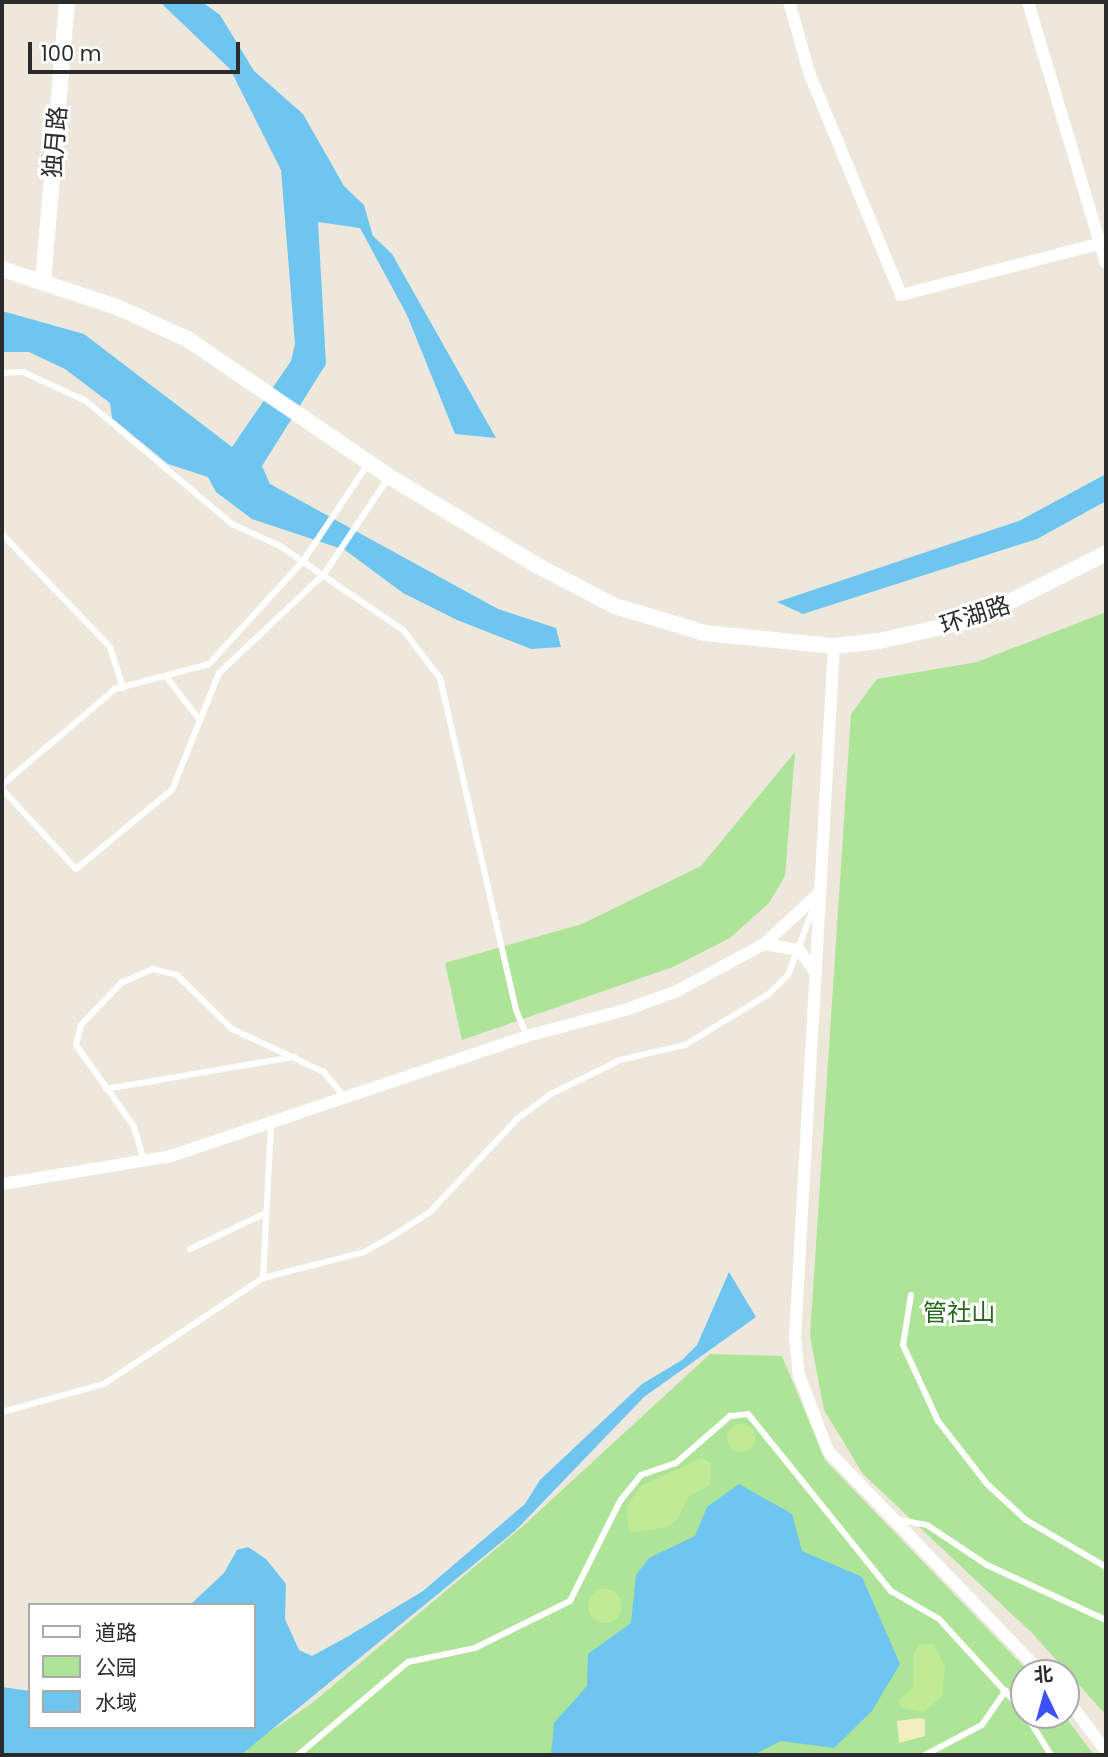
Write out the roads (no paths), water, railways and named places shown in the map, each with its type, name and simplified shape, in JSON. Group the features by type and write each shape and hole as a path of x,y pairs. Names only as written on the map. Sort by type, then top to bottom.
{"street":[{"name":"独月路","path":"43,282 67,2"},
{"path":"789,2 810,75 901,295 1104,243"},
{"path":"1028,2 1104,243 1106,263"},
{"name":"环湖路","path":"2,269 43,282 189,340 256,383 309,423 390,477 615,606 705,633 834,646 973,620 1106,553"},
{"path":"834,646 819,892 818,979 795,1338 799,1375 828,1451 890,1519 1028,1659"},
{"path":"2,1184 144,1162 271,1125 527,1036 677,991 764,944 819,892"},
{"path":"764,944 799,950 818,979"},
{"path":"1080,1717 1106,1751"}],"lane":[{"path":"2,373 23,372 86,401 232,524 324,574 403,630 440,678 516,1010 527,1036"},
{"path":"369,463 303,561 209,664 167,678 123,688 2,787 76,869 172,790 219,673 324,574 390,477"},
{"path":"2,534 110,647 123,688"},
{"path":"209,664 219,673"},
{"path":"167,678 199,719"},
{"path":"2,1412 104,1384 263,1278 364,1252 429,1212 517,1119 551,1094 620,1060 718,1030 769,994 799,950 819,892"},
{"path":"144,1162 133,1125 76,1045 81,1025 121,983 153,969 177,975 232,1029 296,1056 324,1072 346,1100"},
{"path":"106,1089 296,1056"},
{"path":"263,1278 271,1125"},
{"path":"190,1249 266,1213"},
{"path":"911,1294 904,1345 938,1421 986,1484 1026,1520 1106,1567"},
{"path":"299,1755 408,1662 475,1648 561,1608 641,1475 676,1462 730,1416 748,1414 891,1591 939,1619 1010,1695"},
{"path":"890,1519 927,1525 987,1565 1106,1620"},
{"path":"925,1755 982,1726 1006,1690"},
{"path":"1035,1729 1052,1755"}],"water":[{"path":"160,2 202,2 220,15 254,71 303,114 344,186 364,205 373,236 392,254 496,438 455,434 407,315 360,228 318,222 326,364 262,466 270,484 498,609 556,628 561,647 531,649 457,620 403,593 345,550 252,519 216,492 208,477 168,464 112,418 110,403 65,369 29,352 2,352 2,311 84,334 232,447 291,361 295,344 281,170 230,69"},
{"path":"1106,474 1106,501 1037,539 803,614 777,602 1019,521"},
{"path":"729,1272 756,1317 644,1397 516,1530 241,1755 2,1755 2,1687 28,1691 28,1729 256,1729 256,1603 192,1603 224,1573 237,1550 248,1547 266,1559 286,1584 285,1619 299,1650 312,1656 423,1591 525,1504 540,1480 642,1384 682,1360 697,1345"},
{"path":"739,1484 792,1514 802,1551 862,1577 900,1664 872,1711 834,1748 781,1741 753,1755 551,1755 554,1723 587,1686 588,1654 631,1623 636,1575 649,1558 695,1536 707,1507"}],"park label":[{"name":"管社山","path":"959,1313"}]}
